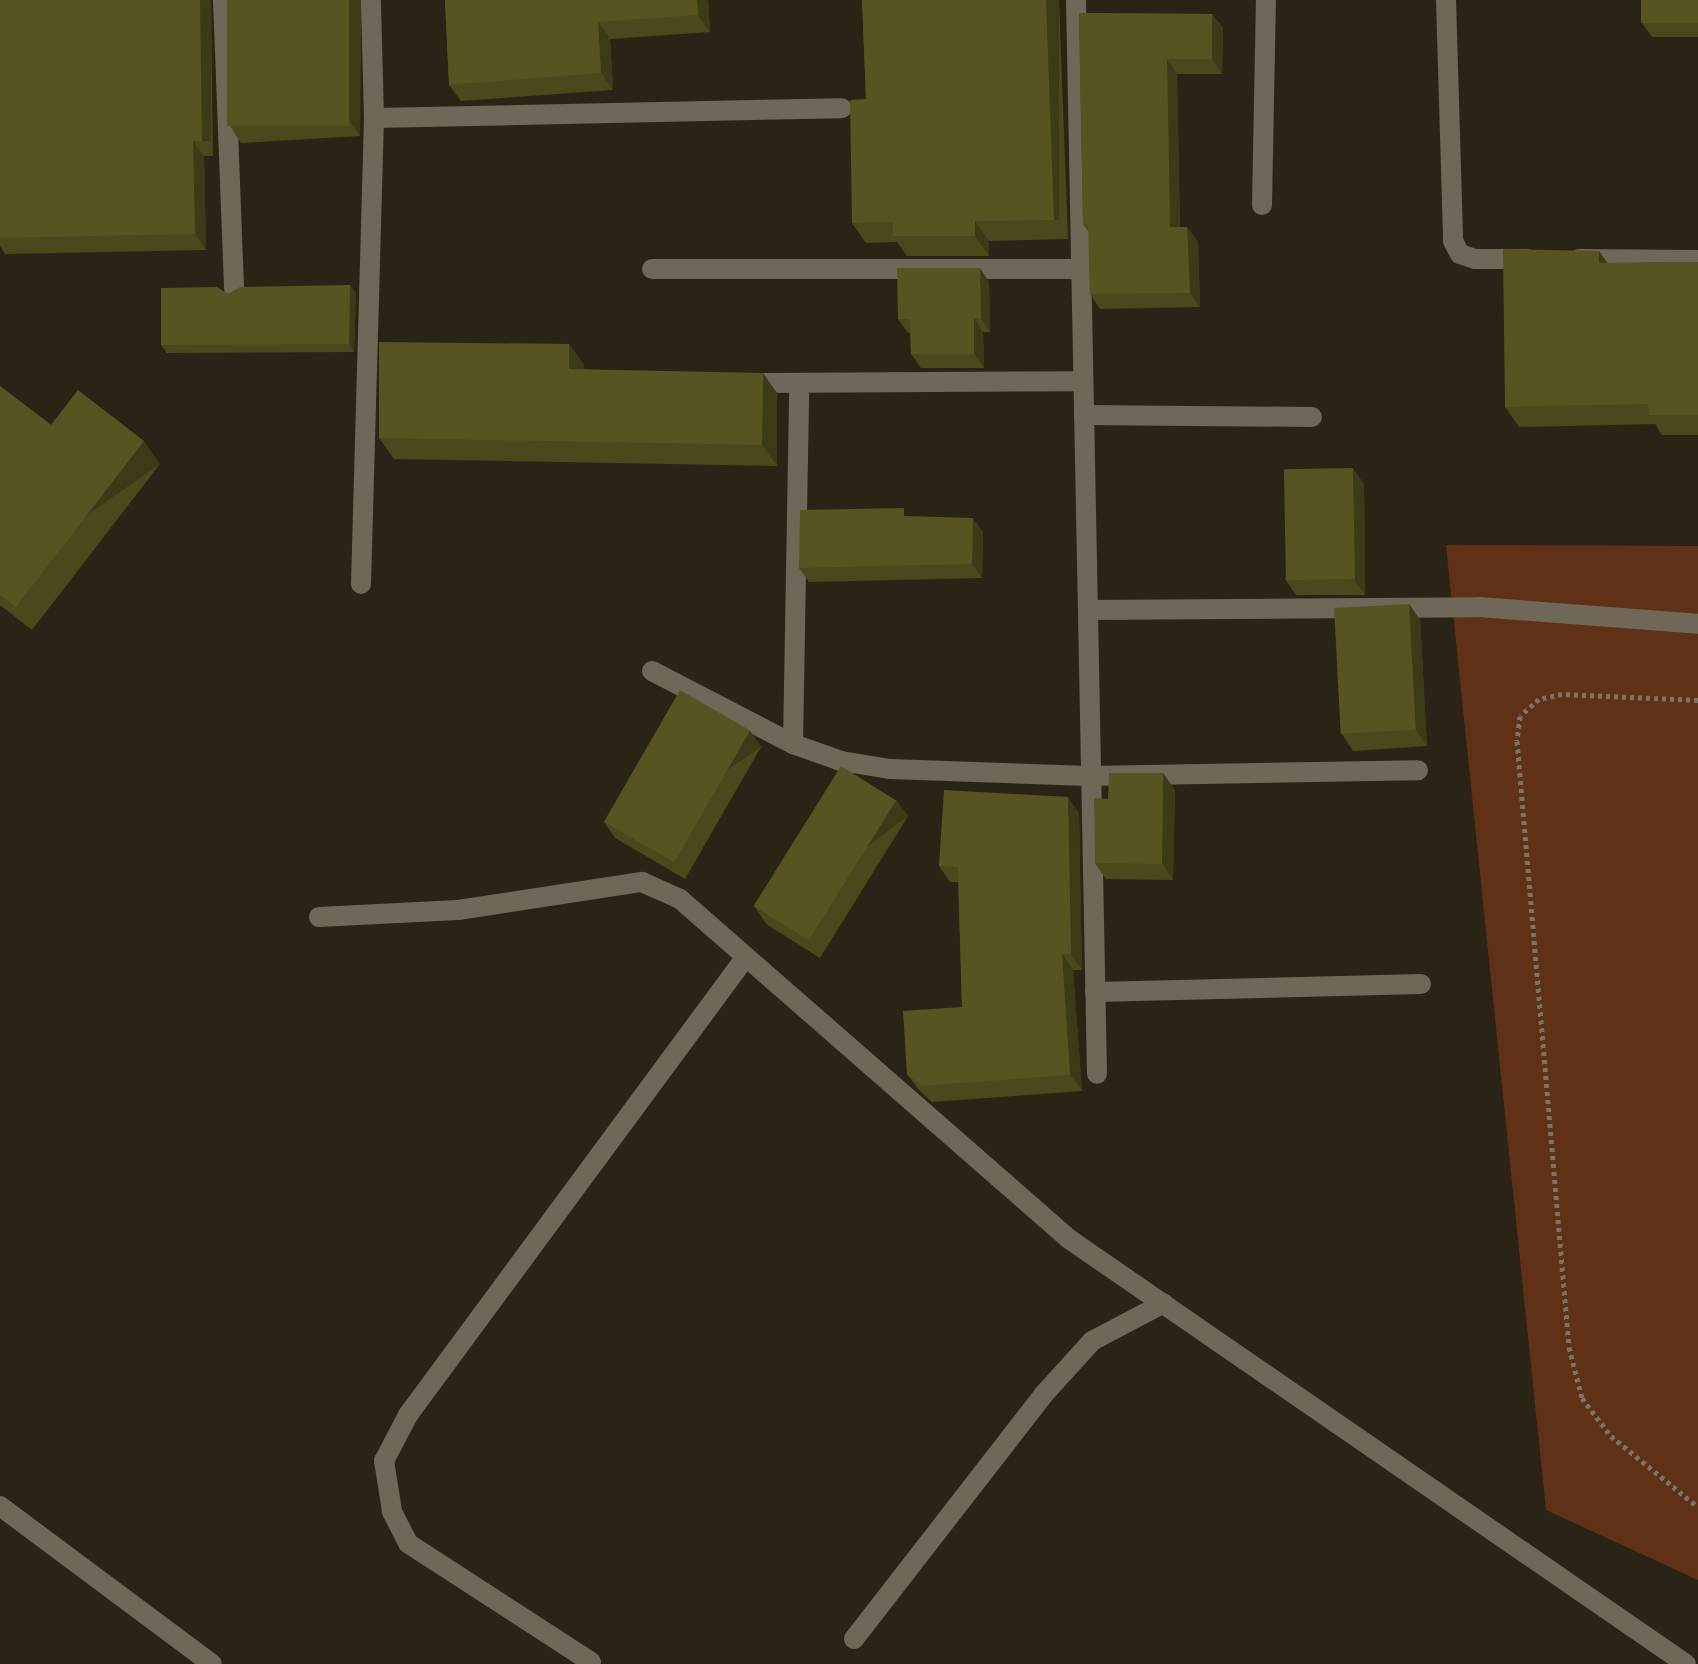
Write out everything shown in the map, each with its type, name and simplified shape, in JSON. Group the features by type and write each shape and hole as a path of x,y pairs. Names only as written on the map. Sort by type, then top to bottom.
{"street":[{"path":"223,0 234,289"},
{"path":"361,584 374,118 371,0"},
{"path":"1076,0 1097,1074"},
{"path":"1262,205 1266,0"},
{"path":"1446,0 1453,241 1460,254 1698,260"},
{"path":"374,118 842,108"},
{"path":"652,269 1081,269"},
{"path":"722,382 1083,381"},
{"path":"793,744 799,384"},
{"path":"1084,415 1312,417"},
{"path":"1088,610 1479,607 1698,624"},
{"path":"652,671 793,744 841,761 890,769 1089,776 1418,770"},
{"path":"319,917 458,910 642,882 680,899 1069,1239 1686,1664"},
{"path":"591,1662 408,1543 392,1511 384,1461 408,1415 745,958"},
{"path":"1095,992 1421,984"},
{"path":"854,1639 1044,1394 1092,1341 1164,1303"},
{"path":"0,1506 212,1664"}],"path":[{"path":"1698,700 1562,694 1539,699 1520,716 1517,741 1569,1347 1582,1398 1611,1436 1698,1507"}],"shaded area":[{"path":"1446,545 1698,546 1698,1580 1546,1510"}],"building":[{"path":"0,0 200,0 202,141 193,141 195,234 0,238"},
{"path":"227,0 349,0 349,126 227,126"},
{"path":"445,0 697,0 698,15 598,22 601,73 449,85"},
{"path":"862,0 1046,0 1054,220 975,221 975,236 893,236 893,222 852,223 850,100 866,99"},
{"path":"1641,0 1698,0 1698,23 1641,23"},
{"path":"1079,13 1212,14 1212,59 1167,59 1170,227 1187,227 1190,293 1090,294 1088,224 1083,224"},
{"path":"1503,249 1599,251 1599,263 1698,262 1698,415 1649,415 1648,404 1505,407"},
{"path":"897,268 980,268 981,318 974,318 974,354 911,354 910,319 898,319"},
{"path":"350,285 349,344 161,345 161,288 217,287 228,294 240,287"},
{"path":"379,342 569,344 569,369 763,373 762,445 379,438"},
{"path":"0,386 51,425 78,390 144,441 16,607 0,595"},
{"path":"1353,468 1355,579 1286,580 1284,469"},
{"path":"904,508 904,516 973,518 972,564 799,568 800,510"},
{"path":"1409,604 1416,730 1341,734 1334,608"},
{"path":"680,690 750,730 674,862 604,822"},
{"path":"841,766 896,800 809,940 754,906"},
{"path":"1109,773 1163,773 1162,864 1095,863 1094,798 1108,799"},
{"path":"944,790 1068,797 1071,954 1062,954 1070,1075 921,1086 907,1074 903,1011 962,1007 958,867 939,866"}]}
